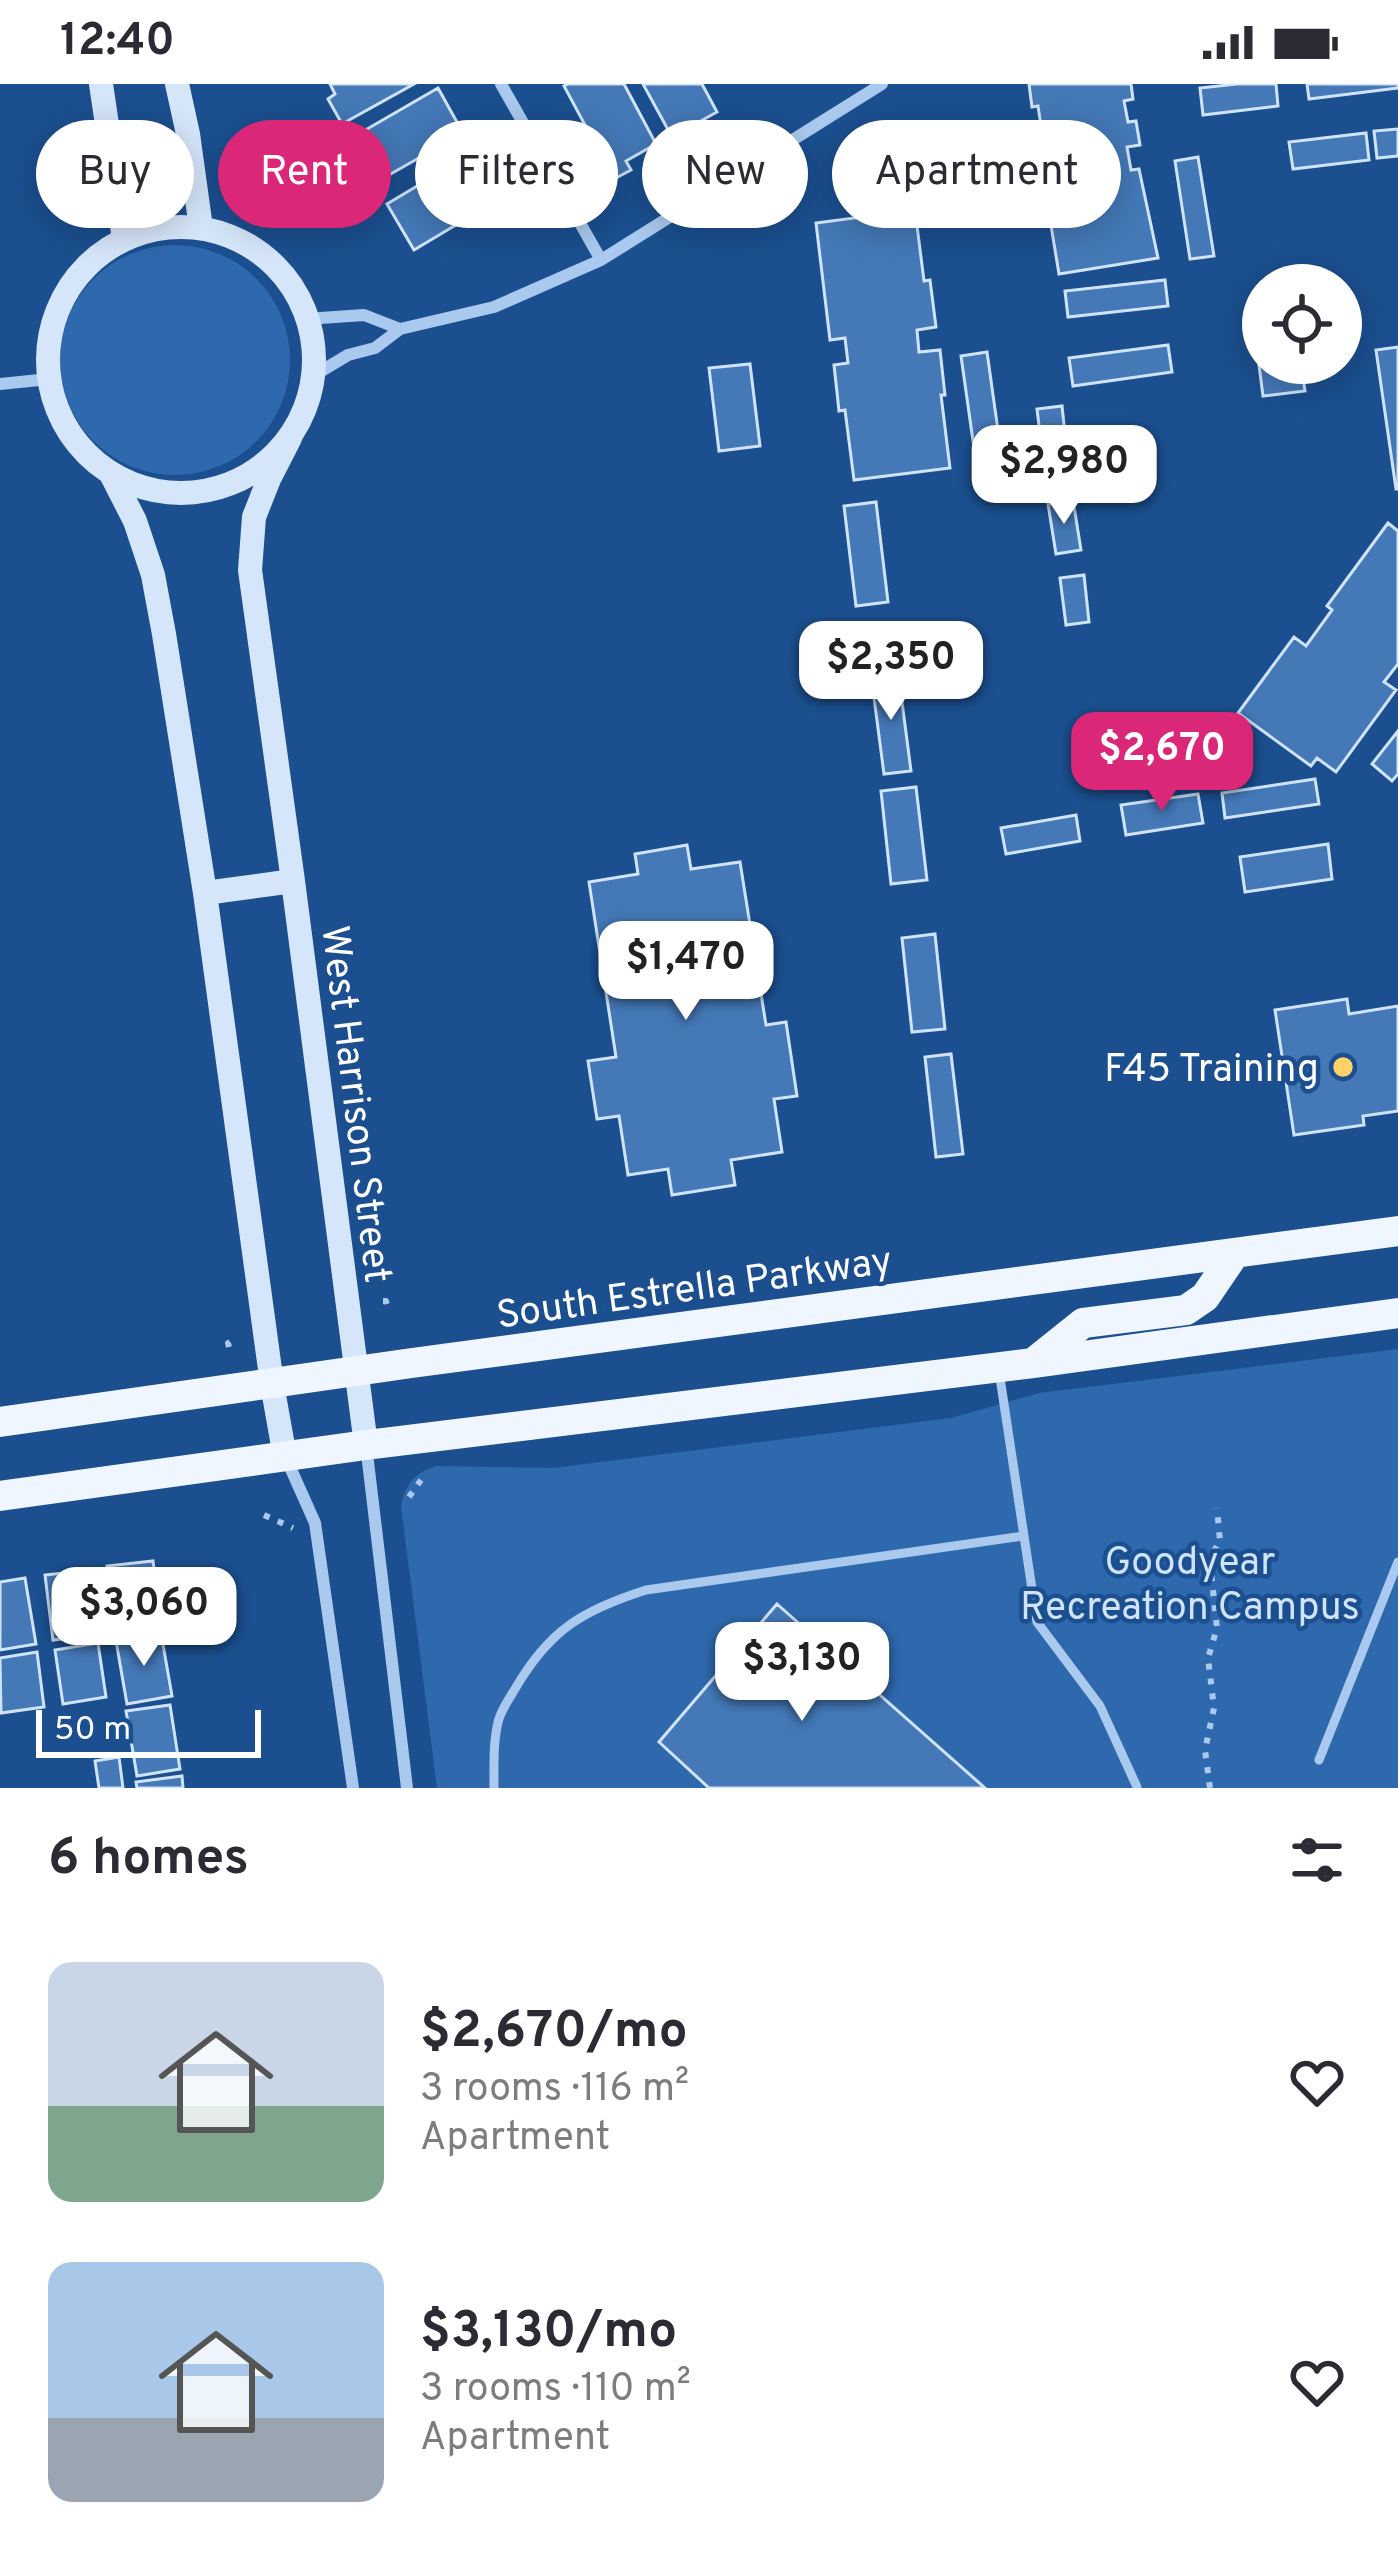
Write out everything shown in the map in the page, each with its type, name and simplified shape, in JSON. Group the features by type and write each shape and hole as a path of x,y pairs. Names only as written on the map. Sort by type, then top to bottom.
{"main road":[{"name":"South Estrella Parkway","path":"0,1422 1398,1232"},
{"path":"1033,1363 1083,1323 1186,1310 1205,1297 1235,1253"},
{"path":"0,1496 1398,1313"}],"street":[{"path":"101,84 124,239"},
{"path":"177,84 201,227"},
{"path":"501,84 601,260"},
{"path":"313,376 348,355 375,348 400,329 494,307 601,260 882,84"},
{"path":"161,227 201,227 241,240 276,266 301,301 313,343 313,376 305,408 290,438 262,466 227,486 188,494 148,490 111,474 82,449 60,417 49,379 49,337 63,297 89,262 124,239 161,227"},
{"path":"306,319 364,315 400,329"},
{"path":"0,384 49,379"},
{"name":"West Harrison Street","path":"290,438 254,518 250,569 407,1788"},
{"path":"111,474 135,520 153,575 205,893 272,1384 285,1457 314,1522 352,1788"},
{"path":"205,893 293,881"}],"lane":[{"path":"998,1366 1037,1622 1100,1706 1137,1787"},
{"path":"494,1788 499,1717 529,1665 570,1621 608,1602 646,1590 1023,1536"},
{"path":"1319,1760 1398,1562"}],"path":[{"path":"409,1497 421,1480"},
{"path":"1210,1788 1205,1750 1214,1708 1208,1658 1216,1628 1211,1572 1220,1541 1217,1508"},
{"path":"264,1515 293,1528"}],"green space":[{"path":"175,245 219,254 256,279 281,316 290,360 281,404 256,441 219,466 175,475 131,466 94,441 69,404 60,360 69,316 94,279 131,254"},
{"name":"Goodyear Recreation Campus","path":"1398,1349 1398,1788 437,1788 401,1506 412,1480 429,1469 553,1468 951,1418 1039,1393"}],"building":[{"path":"330,84 414,84 349,120 340,120 328,99 335,94"},
{"path":"624,84 643,120 642,152 626,161 631,170 618,177 618,120 582,120 564,86"},
{"path":"643,84 702,84 717,112 703,120 663,120"},
{"path":"1029,84 1131,84 1133,99 1124,101 1128,122 1136,121 1140,145 1127,147 1131,170 1139,169 1158,258 1059,274 1051,228 1121,228 1121,120 1040,120 1038,106 1032,107"},
{"path":"1276,84 1278,106 1203,115 1200,88"},
{"path":"1307,84 1398,84 1398,88 1309,99"},
{"path":"438,88 456,120 415,120 415,160 391,174 391,120 383,120"},
{"path":"1398,129 1398,156 1377,158 1374,131"},
{"path":"1366,133 1369,160 1293,169 1289,142"},
{"path":"1198,157 1214,256 1190,259 1175,161"},
{"path":"415,187 415,228 451,228 414,250 391,211 391,202"},
{"path":"832,221 832,228 917,228 936,327 917,330 919,352 940,350 950,468 854,480 834,365 848,363 845,338 830,340 816,223"},
{"path":"1165,280 1168,306 1068,317 1065,291"},
{"path":"1168,345 1172,372 1073,386 1069,358"},
{"path":"1398,347 1398,489 1396,489 1376,350"},
{"path":"987,352 1001,452 975,455 961,356"},
{"path":"750,364 760,446 719,451 709,368"},
{"path":"1261,384 1304,384 1305,391 1263,396"},
{"path":"1062,406 1070,481 1046,484 1037,409"},
{"path":"1073,500 1081,550 1056,554 1048,504"},
{"path":"876,502 888,602 856,606 844,506"},
{"path":"1388,523 1398,531 1398,664 1384,682 1396,690 1336,772 1317,758 1311,766 1238,713 1294,637 1306,646 1332,610 1327,606"},
{"path":"1084,575 1089,622 1066,625 1060,578"},
{"path":"898,671 911,771 884,774 871,675"},
{"path":"1398,731 1398,774 1392,781 1372,764"},
{"path":"1315,779 1319,804 1225,818 1222,793"},
{"path":"916,787 927,880 891,884 881,791"},
{"path":"1198,794 1203,823 1126,835 1121,805"},
{"path":"1076,815 1080,841 1006,854 1001,828"},
{"path":"1328,844 1332,879 1245,892 1240,857"},
{"path":"687,845 691,869 740,862 766,1025 786,1022 797,1096 774,1099 782,1152 731,1160 735,1185 672,1195 668,1169 628,1175 619,1116 597,1119 588,1061 616,1057 589,882 638,874 635,854"},
{"path":"935,934 945,1029 912,1032 902,938"},
{"path":"1347,999 1349,1014 1398,1006 1398,1111 1363,1116 1364,1125 1294,1135 1275,1010"},
{"path":"951,1054 963,1154 936,1157 925,1057"},
{"path":"153,1561 161,1626 114,1632 107,1566"},
{"path":"91,1570 99,1635 53,1640 45,1575"},
{"path":"25,1578 36,1644 0,1650 0,1582"},
{"path":"777,1604 985,1788 709,1788 659,1742"},
{"path":"161,1633 172,1696 127,1704 116,1641"},
{"path":"98,1643 106,1697 63,1704 55,1650"},
{"path":"37,1652 44,1707 1,1713 0,1658"},
{"path":"170,1705 180,1769 137,1776 126,1711"},
{"path":"119,1757 123,1788 99,1788 95,1761"},
{"path":"182,1776 183,1788 137,1788 136,1782"}],"place":[{"name":"F45 Training","path":"1343,1067"}]}
